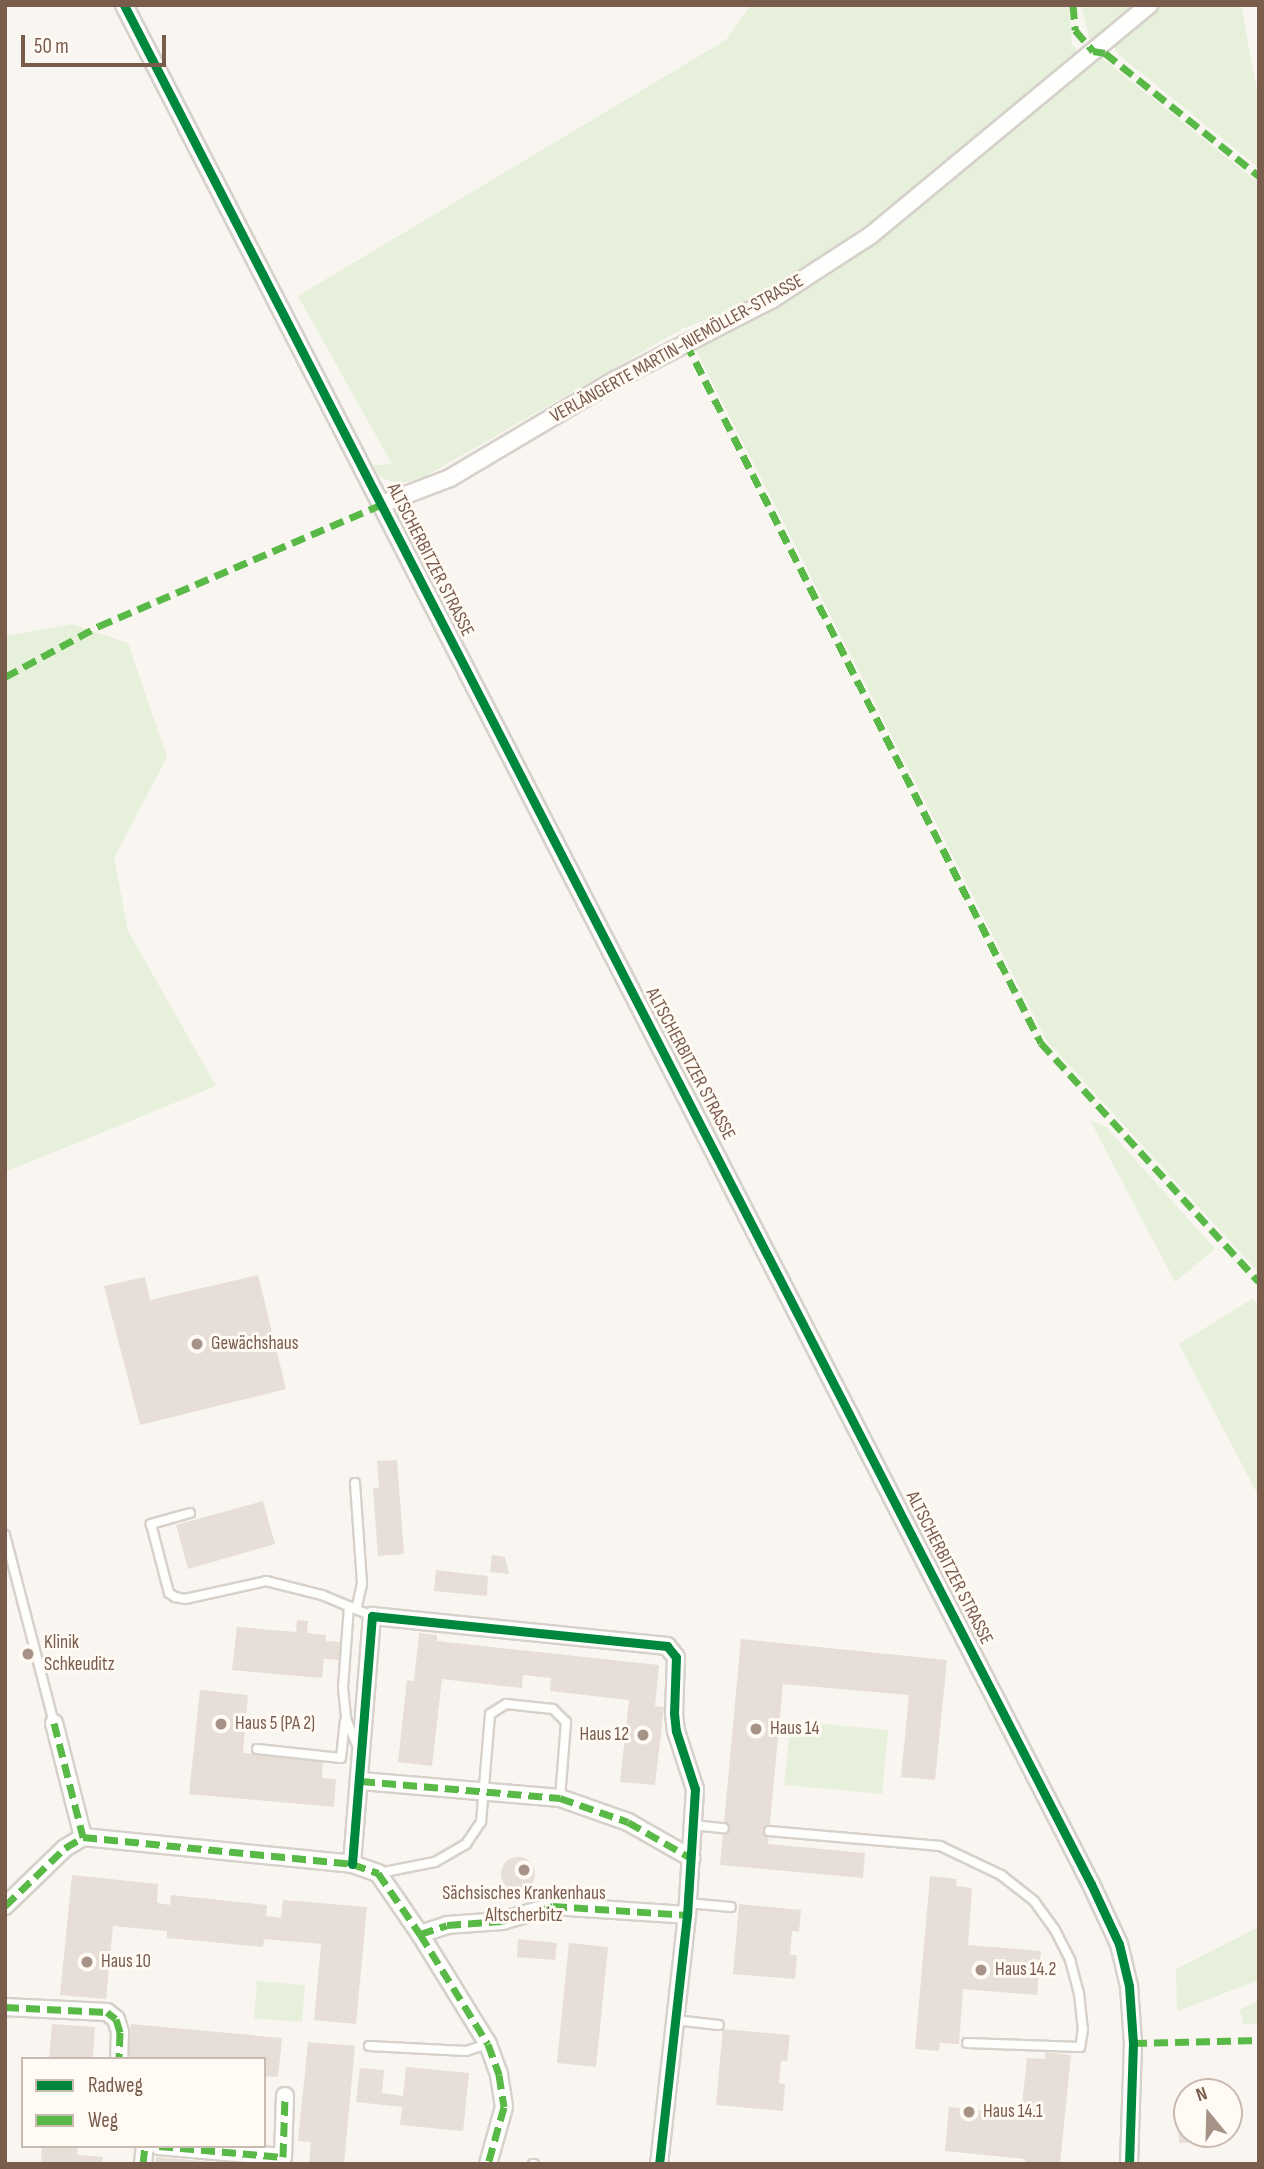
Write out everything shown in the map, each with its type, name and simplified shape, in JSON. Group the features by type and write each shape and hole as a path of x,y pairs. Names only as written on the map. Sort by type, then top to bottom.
{"street":[{"name":"ALTSCHERBITZER STRASSE","path":"124,5 1091,1884 1119,1944 1129,1986 1133,2043 1129,2164"},
{"name":"VERLÄNGERTE MARTIN-NIEMÖLLER-STRASSE","path":"382,504 450,478 617,379 771,300 860,242 1149,5"},
{"path":"352,1864 361,1781 372,1616 667,1646 676,1657 676,1731 695,1789 687,1909 659,2164"},
{"path":"54,1723 83,1837"},
{"path":"361,1781 484,1794 560,1798 619,1818 691,1858"},
{"path":"5,1906 65,1848 83,1837 352,1864 378,1873 420,1934 488,2045 499,2076 504,2106 488,2164"},
{"path":"420,1934 447,1925 502,1921 553,1906 687,1909"},
{"path":"5,2007 107,2012 116,2019 120,2032 119,2057"},
{"path":"173,2148 248,2159 283,2157 285,2096"}],"lane":[{"path":"257,1749 341,1758 346,1719 343,1688 353,1608 362,1584 355,1483"},
{"path":"190,1513 151,1524 169,1593 174,1597 185,1599 266,1581 323,1595 372,1616"},
{"path":"5,1535 54,1723"},
{"path":"378,1873 435,1862 466,1844 481,1822 490,1714 506,1703 553,1709 566,1722 560,1798"},
{"path":"346,1719 362,1756"},
{"path":"693,1825 724,1828"},
{"path":"769,1831 940,1846 962,1853 1001,1875 1034,1901 1055,1930 1070,1960 1079,1993 1083,2029 1080,2047 967,2043"},
{"path":"687,1909 732,1907"},
{"path":"675,2020 719,2025"},
{"path":"369,2046 467,2051 488,2045"}],"green space":[{"path":"751,5 1069,5 1072,44 1079,52 871,222 748,303 682,329 424,477 399,484 384,479 371,466 392,464 298,296 726,40"},
{"path":"1081,5 1134,5 1090,41"},
{"path":"1160,5 1241,5 1259,102 1259,168 1119,55 1112,44"},
{"path":"1095,57 1102,58 1259,183 1259,1273 1046,1040 694,346 774,305"},
{"path":"72,624 128,643 167,757 114,858 128,931 216,1086 5,1172 5,636"},
{"path":"1090,1120 1106,1127 1215,1249 1175,1282"},
{"path":"1252,1299 1259,1306 1259,1497 1179,1344"},
{"path":"791,1721 888,1730 882,1794 784,1785"},
{"path":"1259,1927 1259,1980 1177,2011 1176,1969"},
{"path":"257,1981 305,1985 302,2022 254,2018"},
{"path":"1259,2000 1259,2024 1243,2024 1240,2010"}],"building":[{"name":"Gewächshaus","path":"258,1275 286,1389 140,1425 104,1286 145,1277 150,1300"},
{"path":"397,1460 404,1554 378,1556 373,1488 379,1488 377,1461"},
{"path":"263,1501 275,1544 188,1569 176,1525"},
{"path":"492,1555 505,1557 509,1574 490,1572"},
{"path":"436,1570 488,1576 487,1596 434,1591"},
{"path":"297,1620 308,1621 307,1633 326,1635 326,1641 342,1642 340,1660 324,1659 322,1678 232,1670 237,1627 296,1632"},
{"name":"Haus 12","path":"419,1633 437,1635 437,1641 659,1665 655,1706 664,1707 655,1785 620,1782 629,1700 550,1691 551,1678 523,1675 522,1688 442,1679 432,1766 398,1762 407,1680 414,1681"},
{"name":"Haus 14","path":"741,1639 947,1660 935,1780 901,1777 909,1695 783,1684 768,1844 865,1853 863,1878 720,1865"},
{"name":"Haus 5 (PA 2)","path":"200,1690 248,1695 243,1753 323,1760 322,1778 336,1779 334,1807 189,1794"},
{"path":"518,1857 530,1862 535,1874 530,1886 518,1891 506,1886 501,1874 506,1862"},
{"path":"72,1875 158,1884 157,1903 170,1905 171,1895 267,1905 266,1916 281,1918 283,1900 367,1907 356,2024 314,2020 321,1944 264,1939 263,1947 167,1938 167,1931 113,1926 106,1999 60,1995"},
{"name":"Haus 14.2","path":"930,1876 957,1879 956,1886 972,1888 968,1945 1041,1951 1037,1995 963,1989 959,2044 940,2043 939,2051 915,2049"},
{"path":"739,1904 801,1910 799,1932 792,1931 790,1955 797,1955 795,1979 733,1974"},
{"path":"518,1939 557,1943 555,1960 517,1957"},
{"path":"569,1943 608,1947 596,2067 557,2063"},
{"path":"52,2024 95,2027 93,2057 49,2057"},
{"path":"131,2024 282,2038 278,2077 266,2076 266,2057 128,2057"},
{"path":"723,2029 790,2035 787,2061 781,2061 779,2083 785,2084 783,2111 716,2105"},
{"path":"308,2042 355,2046 344,2164 309,2164 311,2142 298,2141"},
{"name":"Haus 14.1","path":"1045,2052 1071,2055 1060,2164 1025,2164 1025,2159 945,2151 949,2107 1029,2116 1030,2106 1022,2106 1027,2058 1045,2059"},
{"path":"406,2067 469,2073 463,2131 400,2125 402,2107 356,2102 360,2068 384,2070 382,2093 403,2096"},
{"path":"42,2148 78,2148 77,2155 103,2157 102,2164 41,2164"},
{"path":"156,2157 214,2162 155,2164"}],"marked path":[{"path":"1073,5 1075,30 1093,51 1105,53 1259,176"},
{"path":"686,343 1041,1043 1259,1282"},
{"path":"5,677 99,626 382,504"},
{"path":"54,1723 83,1837"},
{"path":"361,1781 560,1798 628,1822 691,1858"},
{"path":"5,1906 65,1848 83,1837 352,1864 378,1873 420,1934 488,2044 499,2075 504,2107 488,2164"},
{"path":"420,1934 447,1925 502,1921 553,1906 687,1915"},
{"path":"5,2007 107,2012 116,2019 120,2032 119,2057"},
{"path":"1133,2043 1259,2040"},
{"path":"182,2148 283,2157 285,2096"},
{"path":"143,2164 145,2148"}],"cycle path":[{"path":"124,5 1091,1884 1119,1944 1129,1986 1133,2043 1129,2164"},
{"path":"352,1864 372,1616 667,1646 676,1657 676,1731 695,1789 687,1915 659,2164"}],"place":[{"name":"Gewächshaus","path":"197,1344"},
{"name":"Klinik Schkeuditz","path":"28,1654"},
{"name":"Haus 5 (PA 2)","path":"221,1724"},
{"name":"Haus 14","path":"756,1729"},
{"name":"Haus 12","path":"643,1735"},
{"name":"Sächsisches Krankenhaus Altscherbitz","path":"524,1870"},
{"name":"Haus 10","path":"87,1962"},
{"name":"Haus 14.2","path":"981,1970"},
{"name":"Haus 14.1","path":"969,2112"}]}
